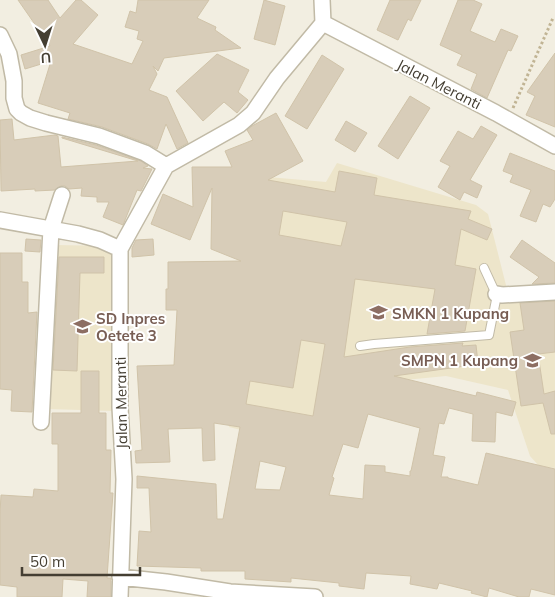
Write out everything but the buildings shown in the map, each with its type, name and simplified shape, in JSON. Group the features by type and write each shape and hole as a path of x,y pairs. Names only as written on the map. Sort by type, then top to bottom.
{"street":[{"path":"0,35 9,54 14,80 14,98 17,109 21,114 145,153 166,166 239,125 253,113 276,78 322,23 322,0"},
{"name":"Jalan Meranti","path":"322,23 555,146"},
{"name":"Jalan Meranti","path":"120,597 124,478 120,407 120,249 166,166"},
{"path":"41,422 51,230 62,195"},
{"path":"0,220 78,234 100,240 120,249"},
{"path":"496,294 555,292"},
{"path":"120,577 230,592 315,597"}],"lane":[{"path":"360,346 489,335 496,294 484,268"}],"path":[{"path":"508,120 553,18"}],"shaded area":[{"name":"SMKN 1 Kupang","path":"337,163 476,205 488,214 509,297 555,295 555,468 539,466 530,456 508,390 446,376 354,385 318,449 229,427 268,177 326,182"},
{"name":"SD Inpres Oetete 3","path":"56,245 111,246 114,411 47,409"}],"place":[{"name":"SMKN 1 Kupang","path":"378,313"},
{"name":"SD Inpres Oetete 3","path":"82,327"},
{"name":"SMPN 1 Kupang","path":"532,360"}]}
